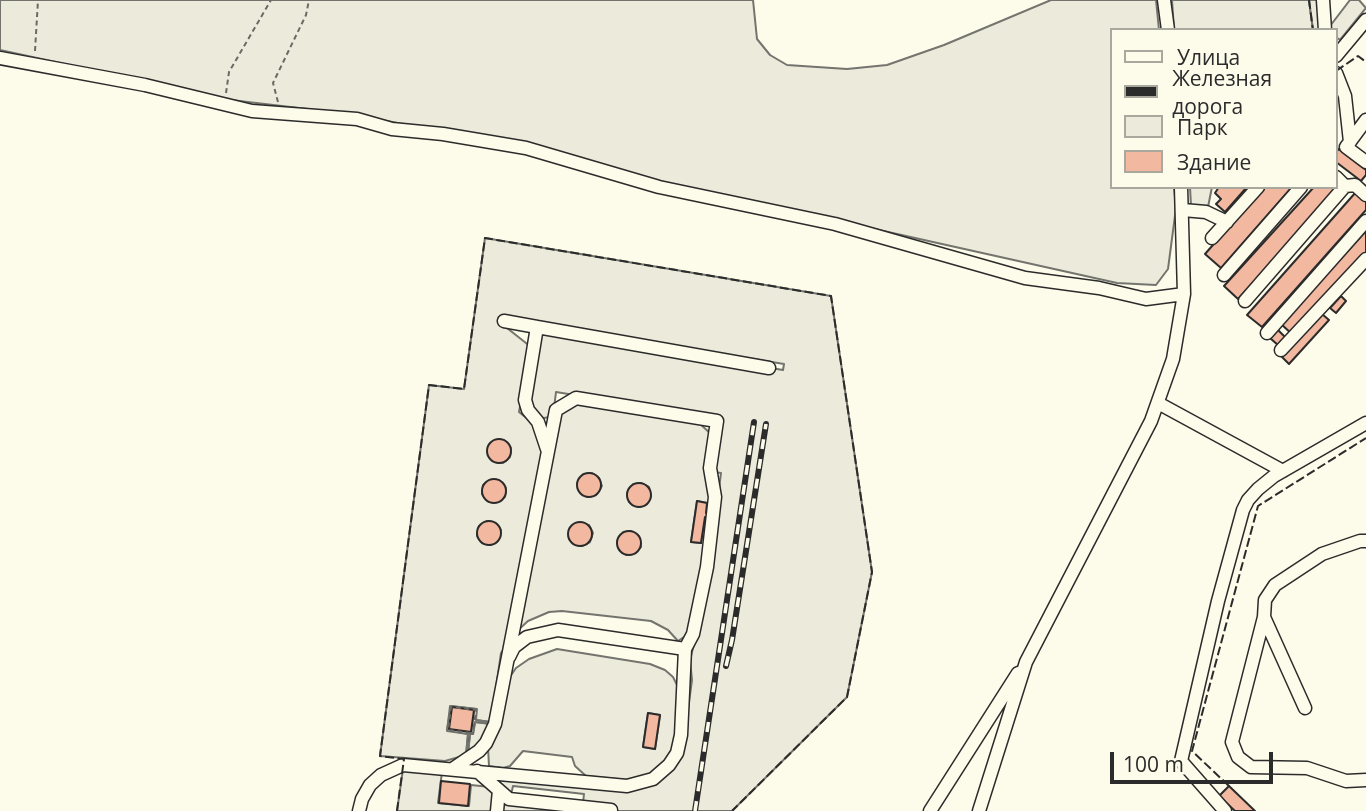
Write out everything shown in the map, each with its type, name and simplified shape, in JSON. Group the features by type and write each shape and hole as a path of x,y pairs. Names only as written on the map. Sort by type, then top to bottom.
{"street":[{"path":"1164,0 1168,28"},
{"path":"1323,0 1325,28"},
{"path":"1338,54 1362,34 1366,20"},
{"path":"0,58 145,85 252,111 357,119 391,129 443,134 526,148 659,187 835,224 1025,278 1099,288 1146,299 1184,294"},
{"path":"1338,78 1345,96 1350,142"},
{"path":"1366,120 1346,147 1366,162"},
{"path":"1341,181 1355,185 1366,195"},
{"path":"930,811 1004,692 1026,662 1158,403 1173,359 1184,294 1181,189"},
{"path":"1212,238 1256,189"},
{"path":"1224,275 1299,189"},
{"path":"1245,301 1335,189"},
{"path":"1183,210 1206,212 1227,222"},
{"path":"1293,338 1271,328 1366,221"},
{"path":"1281,350 1366,258"},
{"path":"504,321 769,368"},
{"path":"537,327 525,400 528,410 538,422 547,449"},
{"path":"359,811 370,785 381,775 402,765 454,768 611,786 634,785 653,779 669,765 678,750 684,703 685,649 693,634 708,567 715,497 710,468 717,421 576,398 556,410 491,735 479,751 454,768"},
{"path":"1158,403 1283,471"},
{"path":"538,422 555,417"},
{"path":"1225,811 1181,761 1218,601 1243,510 1258,489 1283,471 1366,423"},
{"path":"1366,541 1322,554 1275,585 1265,600 1264,617 1232,742 1238,757 1251,767 1307,768 1346,781 1366,780"},
{"path":"1264,617 1305,708"},
{"path":"508,660 514,647 527,637 558,629 685,649"},
{"path":"979,811 1026,662"},
{"path":"477,771 509,799 611,810"},
{"path":"497,811 499,790"}],"path":[{"path":"35,64 34,32 38,0"},
{"path":"225,104 229,72 271,0"},
{"path":"281,112 273,83 306,15 309,0"},
{"path":"466,761 476,710 451,707 448,730 470,733"}],"green space":[{"path":"0,0 753,0 757,39 770,55 787,65 847,69 887,65 944,45 1051,0 1156,0 1159,28 1110,28 1110,189 1174,189 1176,208 1168,269 1156,285 1117,283 408,125 350,114 231,100 0,50"},
{"path":"1172,0 1309,0 1313,28 1174,28"},
{"path":"1190,189 1212,189 1208,207 1191,206"},
{"path":"485,238 831,296 872,572 847,697 732,811 614,811 583,803 584,794 513,786 511,795 495,780 495,777 641,788 683,747 692,680 690,660 704,605 721,473 714,472 721,419 556,392 553,416 540,419 529,400 540,330 783,370 784,364 503,318 502,324 531,347 519,412 534,424 545,450 508,643 501,653 491,722 475,720 476,709 451,706 447,730 468,734 466,755 445,761 380,756 429,385 464,389","holes":["495,440 504,440 511,448 510,457 503,463 495,462 488,454 489,446","490,480 499,480 506,488 505,497 498,502 489,502 482,494 483,485","487,521 496,523 501,530 498,541 491,545 482,543 477,536 479,526"]},
{"path":"578,402 698,422 712,435 712,500 703,567 687,635 678,641 668,630 651,621 562,611 549,612 528,621 516,632 557,417","holes":["592,473 599,478 602,486 596,495 587,497 580,492 577,483 583,474","641,483 649,487 651,496 647,504 639,507 629,502 627,493 633,484","697,501 707,503 701,543 691,542","576,523 589,525 593,533 590,542 582,546 569,539 569,530","631,531 639,536 641,547 635,553 626,555 619,550 617,541 623,532"]},
{"path":"557,649 650,664 665,670 673,677 678,687 680,702 674,748 659,771 637,781 586,776 575,766 572,757 523,751 510,766 489,766 488,747 507,681 516,668 529,659","holes":["648,713 660,715 655,749 643,747"]},
{"path":"475,722 491,724 486,736 468,753 470,734 473,734"},
{"path":"403,769 442,772 438,803 469,806 471,785 490,787 496,792 494,811 397,811"},
{"path":"502,798 595,811 501,811"}],"shaded area":[{"path":"1309,0 1317,0 1321,28 1313,28"},
{"path":"1350,0 1359,0 1366,8 1340,40 1338,28 1329,28"},
{"path":"450,706 477,709 476,720 491,722 475,722 466,755 468,734 447,731","holes":["452,708 474,711 471,732 449,729"]}],"building":[{"path":"1338,150 1366,170 1361,181 1338,164"},
{"path":"1340,188 1238,299 1224,286 1312,189"},
{"path":"1218,189 1245,189 1225,212 1216,204 1221,199 1215,193"},
{"path":"1262,189 1290,189 1221,268 1205,254"},
{"path":"1356,192 1366,201 1366,210 1262,327 1247,315"},
{"path":"1366,231 1366,255 1293,335 1281,324"},
{"path":"1341,296 1346,301 1336,313 1330,308"},
{"path":"1322,314 1329,320 1289,364 1282,357"},
{"path":"1278,330 1286,338 1279,346 1270,338"},
{"path":"499,439 508,442 511,451 508,460 499,463 490,460 487,451 490,442"},
{"path":"589,473 598,476 601,485 598,494 589,497 580,494 577,485 580,476"},
{"path":"494,479 503,482 506,491 503,500 494,503 485,500 482,491 485,482"},
{"path":"639,483 648,486 651,495 648,504 639,507 630,504 627,495 630,486"},
{"path":"697,501 707,503 706,513 709,514 705,517 701,543 691,542"},
{"path":"489,521 498,524 501,533 498,542 489,545 480,542 477,533 480,524"},
{"path":"580,522 589,525 592,534 589,543 580,546 571,543 568,534 571,525"},
{"path":"629,531 638,534 641,543 638,552 629,555 620,552 617,543 620,534"},
{"path":"452,707 474,710 471,732 449,729"},
{"path":"648,713 660,715 655,749 643,747"},
{"path":"441,781 470,784 468,806 439,803"},
{"path":"1229,786 1255,811 1235,811 1219,796"}],"railway":[{"path":"695,811 754,422"},
{"path":"726,666 766,424"}],"fence":[{"path":"1309,0 1313,28"},
{"path":"1338,70 1358,56 1366,62"},
{"path":"397,811 404,759 380,756 429,385 464,389 485,238 831,296 872,572 847,697 732,811"},
{"path":"1229,786 1192,751 1258,506 1366,438"}]}
